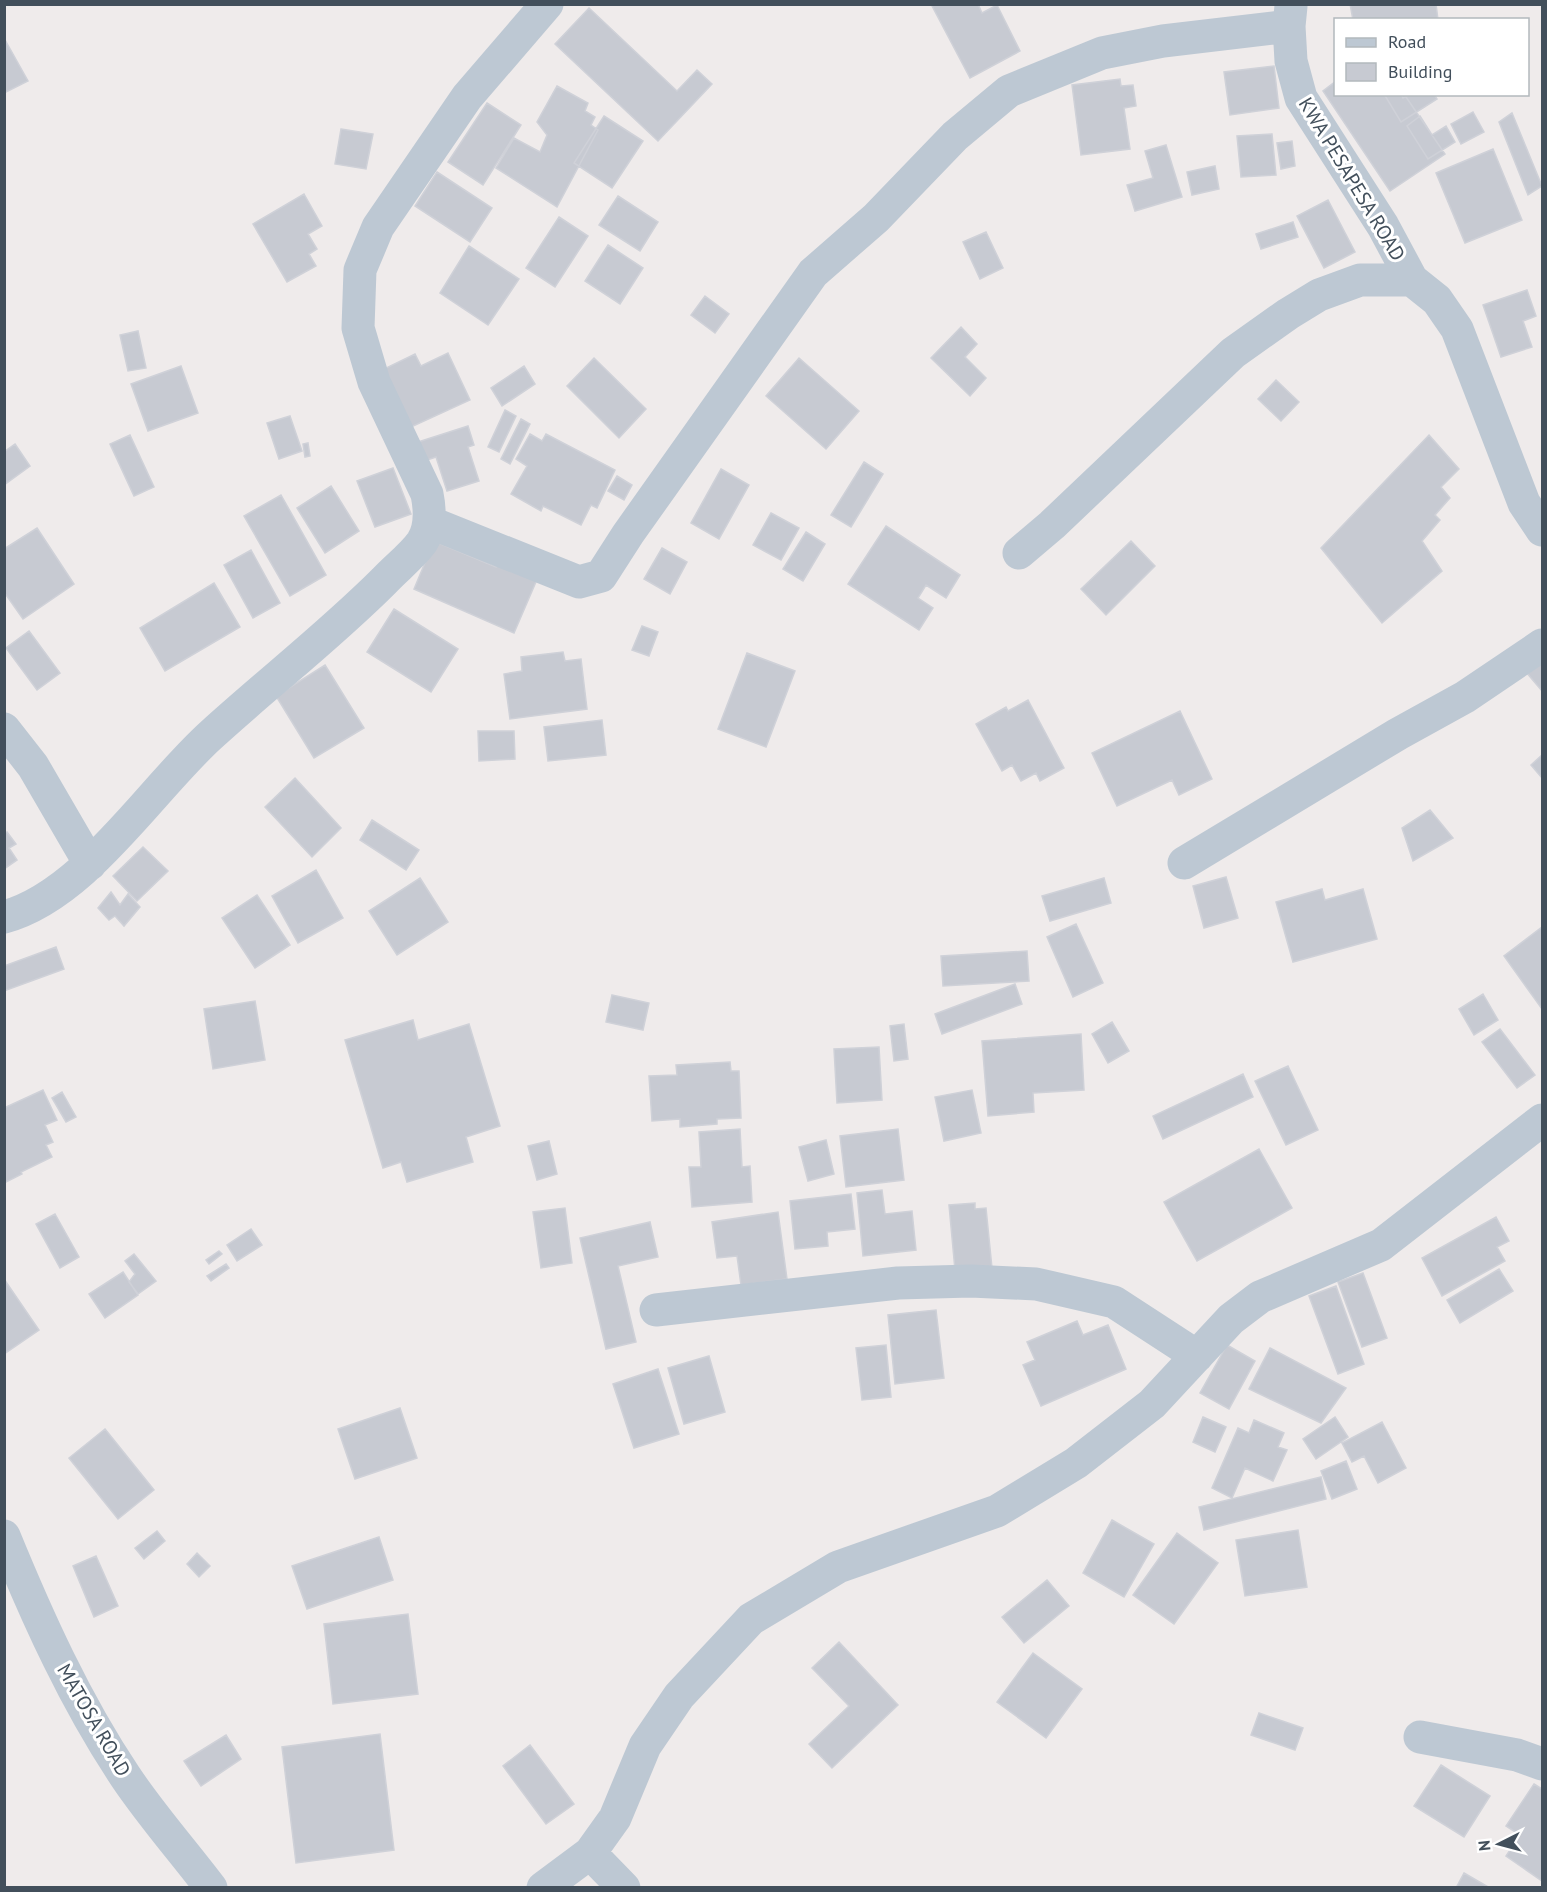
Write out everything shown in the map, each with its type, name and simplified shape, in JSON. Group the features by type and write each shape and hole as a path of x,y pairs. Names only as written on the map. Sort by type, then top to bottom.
{"street":[{"path":"4,917 23,912 66,884 90,864 209,737 348,618 423,541 429,522 430,507 427,494 374,382 358,328 360,270 378,227 467,97 548,4"},
{"path":"429,522 579,582 601,576 628,534 813,273 876,218 955,136 1009,91 1102,53 1290,15"},
{"name":"KWA PESAPESA ROAD","path":"1290,15 1291,61 1301,98 1383,226 1412,280"},
{"path":"1019,553 1052,525 1233,353 1319,294 1360,280 1412,280 1437,300 1457,329 1524,503 1542,530"},
{"path":"1184,863 1398,734 1465,697 1542,645"},
{"path":"4,729 33,766 90,864"},
{"path":"543,1887 590,1853 615,1818 645,1746 679,1696 751,1619 838,1567 997,1511 1076,1463 1144,1411 1231,1319 1260,1297 1381,1245 1542,1120"},
{"path":"656,1310 898,1283 971,1281 1036,1284 1114,1302 1197,1356"},
{"name":"MATOSA ROAD","path":"4,1536 13,1582 77,1697 125,1777 212,1887"},
{"path":"1420,1737 1517,1755 1542,1764"},
{"path":"590,1853 624,1887"}],"building":[{"path":"931,4 978,4 982,13 997,5 1020,51 970,78"},
{"path":"1350,4 1436,4 1438,18 1353,18"},
{"path":"589,8 677,91 697,70 712,84 658,141 555,44"},
{"path":"4,38 28,81 4,93"},
{"path":"1274,66 1279,108 1230,115 1224,72"},
{"path":"1120,79 1121,86 1133,85 1136,106 1124,108 1130,149 1081,155 1072,85"},
{"path":"1334,83 1334,96 1405,96 1445,154 1390,191 1323,91"},
{"path":"557,86 588,103 585,111 595,117 591,125 598,130 557,207 496,168 514,138 540,152 547,135 537,122"},
{"path":"1385,96 1402,96 1403,98 1435,96 1437,99 1401,122"},
{"path":"487,103 521,125 483,185 448,162"},
{"path":"1473,112 1484,132 1461,144 1451,124"},
{"path":"1512,113 1542,186 1528,195 1499,122"},
{"path":"604,116 643,141 612,188 574,163"},
{"path":"1420,116 1432,135 1446,126 1455,142 1428,159 1407,126"},
{"path":"341,129 373,134 366,169 335,164"},
{"path":"1272,134 1276,175 1241,177 1237,136"},
{"path":"1292,141 1295,166 1281,169 1277,143"},
{"path":"1166,145 1182,197 1135,211 1127,185 1153,178 1145,151"},
{"path":"1493,149 1522,220 1465,243 1436,173"},
{"path":"1215,166 1219,189 1192,195 1187,172"},
{"path":"437,172 492,208 470,242 415,206"},
{"path":"304,194 322,226 308,234 317,249 309,254 316,266 287,282 253,224"},
{"path":"618,196 658,222 640,251 599,225"},
{"path":"1328,200 1355,252 1324,268 1297,216"},
{"path":"559,217 588,236 555,287 526,268"},
{"path":"1293,222 1298,237 1261,249 1256,234"},
{"path":"986,232 1003,268 980,279 963,242"},
{"path":"608,245 643,268 620,304 585,281"},
{"path":"469,246 519,279 488,325 440,293"},
{"path":"1527,290 1536,316 1523,321 1532,347 1501,357 1483,305"},
{"path":"705,296 729,314 715,333 691,315"},
{"path":"961,327 977,344 965,357 986,378 970,396 931,358"},
{"path":"138,331 146,368 128,371 120,335"},
{"path":"448,353 470,400 411,427 384,369 415,354 421,366"},
{"path":"594,358 646,409 619,438 567,386"},
{"path":"799,358 859,411 826,449 766,396"},
{"path":"181,366 198,413 148,431 131,384"},
{"path":"524,366 535,384 502,406 491,388"},
{"path":"1276,380 1299,402 1281,421 1258,399"},
{"path":"505,410 516,416 499,452 488,447"},
{"path":"290,416 302,451 279,459 267,423"},
{"path":"521,419 530,424 510,464 501,459"},
{"path":"468,426 474,445 468,447 479,481 447,491 436,457 424,461 418,442"},
{"path":"530,434 542,441 546,434 615,470 597,508 591,505 581,525 543,506 541,511 511,494 527,466 516,459"},
{"path":"130,435 154,487 134,496 110,444"},
{"path":"1429,435 1459,469 1441,487 1450,498 1435,515 1440,520 1422,541 1442,571 1382,623 1321,548"},
{"path":"308,443 310,456 305,457 303,444"},
{"path":"15,444 30,466 4,485 4,452"},
{"path":"864,462 883,474 851,527 831,515"},
{"path":"393,468 411,514 375,527 357,481"},
{"path":"721,469 749,485 719,539 691,523"},
{"path":"617,476 632,485 624,500 608,491"},
{"path":"331,486 359,531 325,553 297,508"},
{"path":"281,495 326,575 290,596 244,516"},
{"path":"771,513 799,528 781,560 753,545"},
{"path":"886,526 960,575 946,598 926,585 918,598 933,608 919,630 848,584"},
{"path":"37,528 74,584 23,619 4,592 4,549"},
{"path":"806,532 825,544 803,581 783,569"},
{"path":"434,541 496,567 500,558 539,575 514,633 414,589"},
{"path":"1131,541 1155,566 1106,615 1081,589"},
{"path":"662,548 687,562 670,594 644,579"},
{"path":"251,550 280,603 253,618 224,565"},
{"path":"214,583 240,627 165,671 140,628"},
{"path":"394,609 458,649 431,692 367,652"},
{"path":"642,626 658,632 649,656 632,650"},
{"path":"29,631 60,673 37,690 6,648"},
{"path":"563,652 565,661 581,659 587,709 510,719 504,674 522,671 521,657"},
{"path":"747,653 795,671 766,747 718,729"},
{"path":"1542,657 1542,691 1526,672"},
{"path":"325,665 364,728 314,758 276,696"},
{"path":"1028,700 1064,768 1040,781 1036,773 1021,781 1012,765 1002,771 976,724 1006,707 1008,711"},
{"path":"1180,711 1212,779 1179,795 1172,780 1117,806 1092,753"},
{"path":"602,720 606,755 548,761 544,727"},
{"path":"478,731 514,731 515,759 479,761"},
{"path":"1542,755 1542,778 1531,765"},
{"path":"295,778 341,828 312,857 265,807"},
{"path":"1430,810 1453,838 1413,861 1402,828"},
{"path":"372,820 419,850 406,870 360,840"},
{"path":"7,832 16,844 9,848 17,860 4,869 4,834"},
{"path":"143,847 168,871 137,901 113,876"},
{"path":"316,870 343,918 298,943 272,896"},
{"path":"1226,877 1238,918 1204,928 1193,886"},
{"path":"420,878 448,922 397,955 369,911"},
{"path":"1104,878 1111,903 1050,921 1042,896"},
{"path":"1322,889 1325,900 1363,889 1377,939 1293,962 1276,902"},
{"path":"111,892 120,905 128,894 140,907 124,926 115,916 109,920 98,908"},
{"path":"257,895 290,945 255,968 222,918"},
{"path":"1076,924 1103,983 1073,997 1047,937"},
{"path":"1542,927 1542,1009 1504,956"},
{"path":"56,947 64,969 4,991 4,966"},
{"path":"1027,951 1029,981 943,986 941,956"},
{"path":"1015,984 1022,1004 942,1034 935,1014"},
{"path":"1483,994 1498,1020 1474,1035 1459,1009"},
{"path":"612,995 649,1003 643,1030 606,1022"},
{"path":"255,1001 265,1060 213,1069 204,1009"},
{"path":"413,1020 418,1040 469,1024 500,1126 466,1137 473,1162 407,1182 401,1162 383,1168 345,1040"},
{"path":"1112,1022 1129,1051 1108,1063 1092,1034"},
{"path":"904,1024 908,1059 894,1061 890,1026"},
{"path":"1500,1029 1535,1075 1517,1088 1482,1042"},
{"path":"1081,1034 1084,1090 1033,1093 1034,1112 988,1116 982,1041"},
{"path":"879,1047 882,1100 837,1103 834,1049"},
{"path":"730,1062 731,1071 739,1071 741,1118 717,1119 717,1124 680,1127 680,1119 652,1121 649,1076 677,1075 676,1065"},
{"path":"1288,1066 1318,1130 1286,1145 1255,1081"},
{"path":"1243,1074 1253,1097 1163,1139 1153,1116"},
{"path":"43,1090 57,1120 45,1125 53,1142 46,1145 52,1157 4,1183 4,1108"},
{"path":"972,1090 981,1133 944,1141 935,1097"},
{"path":"62,1092 76,1117 66,1122 52,1098"},
{"path":"740,1129 742,1167 750,1166 752,1202 692,1207 689,1167 701,1167 699,1132"},
{"path":"898,1129 904,1180 846,1187 840,1136"},
{"path":"826,1140 834,1174 808,1181 799,1147"},
{"path":"549,1141 557,1174 537,1180 528,1146"},
{"path":"1259,1149 1292,1208 1197,1261 1164,1202"},
{"path":"882,1190 885,1214 912,1211 916,1250 863,1256 857,1193"},
{"path":"851,1194 855,1229 827,1232 828,1246 795,1249 790,1201"},
{"path":"975,1203 975,1209 986,1208 993,1278 956,1281 949,1205"},
{"path":"565,1208 572,1263 541,1268 533,1212"},
{"path":"778,1212 787,1279 741,1285 737,1256 717,1258 712,1222"},
{"path":"55,1214 79,1257 60,1268 36,1224"},
{"path":"1496,1217 1509,1241 1497,1247 1505,1261 1442,1296 1422,1258"},
{"path":"650,1222 658,1257 618,1266 636,1342 606,1349 580,1238"},
{"path":"251,1229 262,1245 237,1261 227,1245"},
{"path":"219,1251 222,1254 209,1264 206,1260"},
{"path":"134,1254 156,1281 138,1294 129,1282 135,1274 125,1261"},
{"path":"226,1264 229,1268 211,1281 207,1276"},
{"path":"1499,1269 1513,1291 1460,1323 1447,1300"},
{"path":"123,1272 138,1295 105,1318 89,1294"},
{"path":"1363,1273 1387,1338 1362,1347 1338,1282"},
{"path":"4,1279 39,1330 4,1354"},
{"path":"1336,1286 1364,1364 1338,1374 1309,1296"},
{"path":"936,1310 944,1378 895,1384 888,1315"},
{"path":"1077,1321 1083,1335 1108,1325 1126,1369 1041,1406 1023,1365 1035,1360 1027,1342"},
{"path":"886,1345 891,1397 862,1400 856,1348"},
{"path":"1227,1345 1255,1361 1229,1409 1200,1393"},
{"path":"1270,1348 1346,1388 1321,1423 1249,1389"},
{"path":"709,1356 725,1412 684,1424 668,1368"},
{"path":"658,1369 679,1434 634,1448 613,1384"},
{"path":"400,1408 417,1458 355,1479 338,1429"},
{"path":"1203,1417 1226,1427 1215,1452 1193,1442"},
{"path":"1335,1417 1348,1437 1316,1459 1303,1439"},
{"path":"1254,1420 1284,1433 1278,1447 1287,1450 1273,1481 1245,1468 1232,1498 1212,1488 1238,1428 1249,1433"},
{"path":"1382,1422 1406,1468 1378,1483 1364,1456 1352,1462 1342,1443"},
{"path":"105,1429 154,1490 118,1519 69,1458"},
{"path":"1346,1461 1357,1489 1332,1499 1321,1471"},
{"path":"1321,1477 1326,1499 1204,1530 1199,1507"},
{"path":"1112,1520 1154,1544 1124,1597 1083,1573"},
{"path":"1298,1530 1307,1587 1245,1596 1236,1540"},
{"path":"157,1531 165,1541 144,1559 135,1548"},
{"path":"1177,1533 1218,1563 1174,1624 1133,1595"},
{"path":"379,1537 393,1580 307,1609 292,1566"},
{"path":"197,1553 210,1566 199,1577 187,1564"},
{"path":"96,1556 118,1606 94,1617 73,1566"},
{"path":"1047,1580 1069,1606 1024,1643 1002,1617"},
{"path":"408,1614 418,1694 333,1704 324,1624"},
{"path":"839,1642 898,1705 832,1768 809,1744 849,1706 812,1668"},
{"path":"1033,1653 1082,1689 1046,1738 997,1702"},
{"path":"1259,1713 1303,1728 1295,1750 1251,1735"},
{"path":"380,1734 394,1850 296,1863 282,1747"},
{"path":"226,1735 241,1759 201,1786 184,1761"},
{"path":"530,1745 574,1804 546,1824 503,1766"},
{"path":"1441,1765 1490,1796 1464,1837 1414,1806"},
{"path":"1534,1784 1542,1789 1542,1881 1506,1856 1520,1835 1506,1826"},
{"path":"1464,1873 1490,1888 1456,1888"}]}
